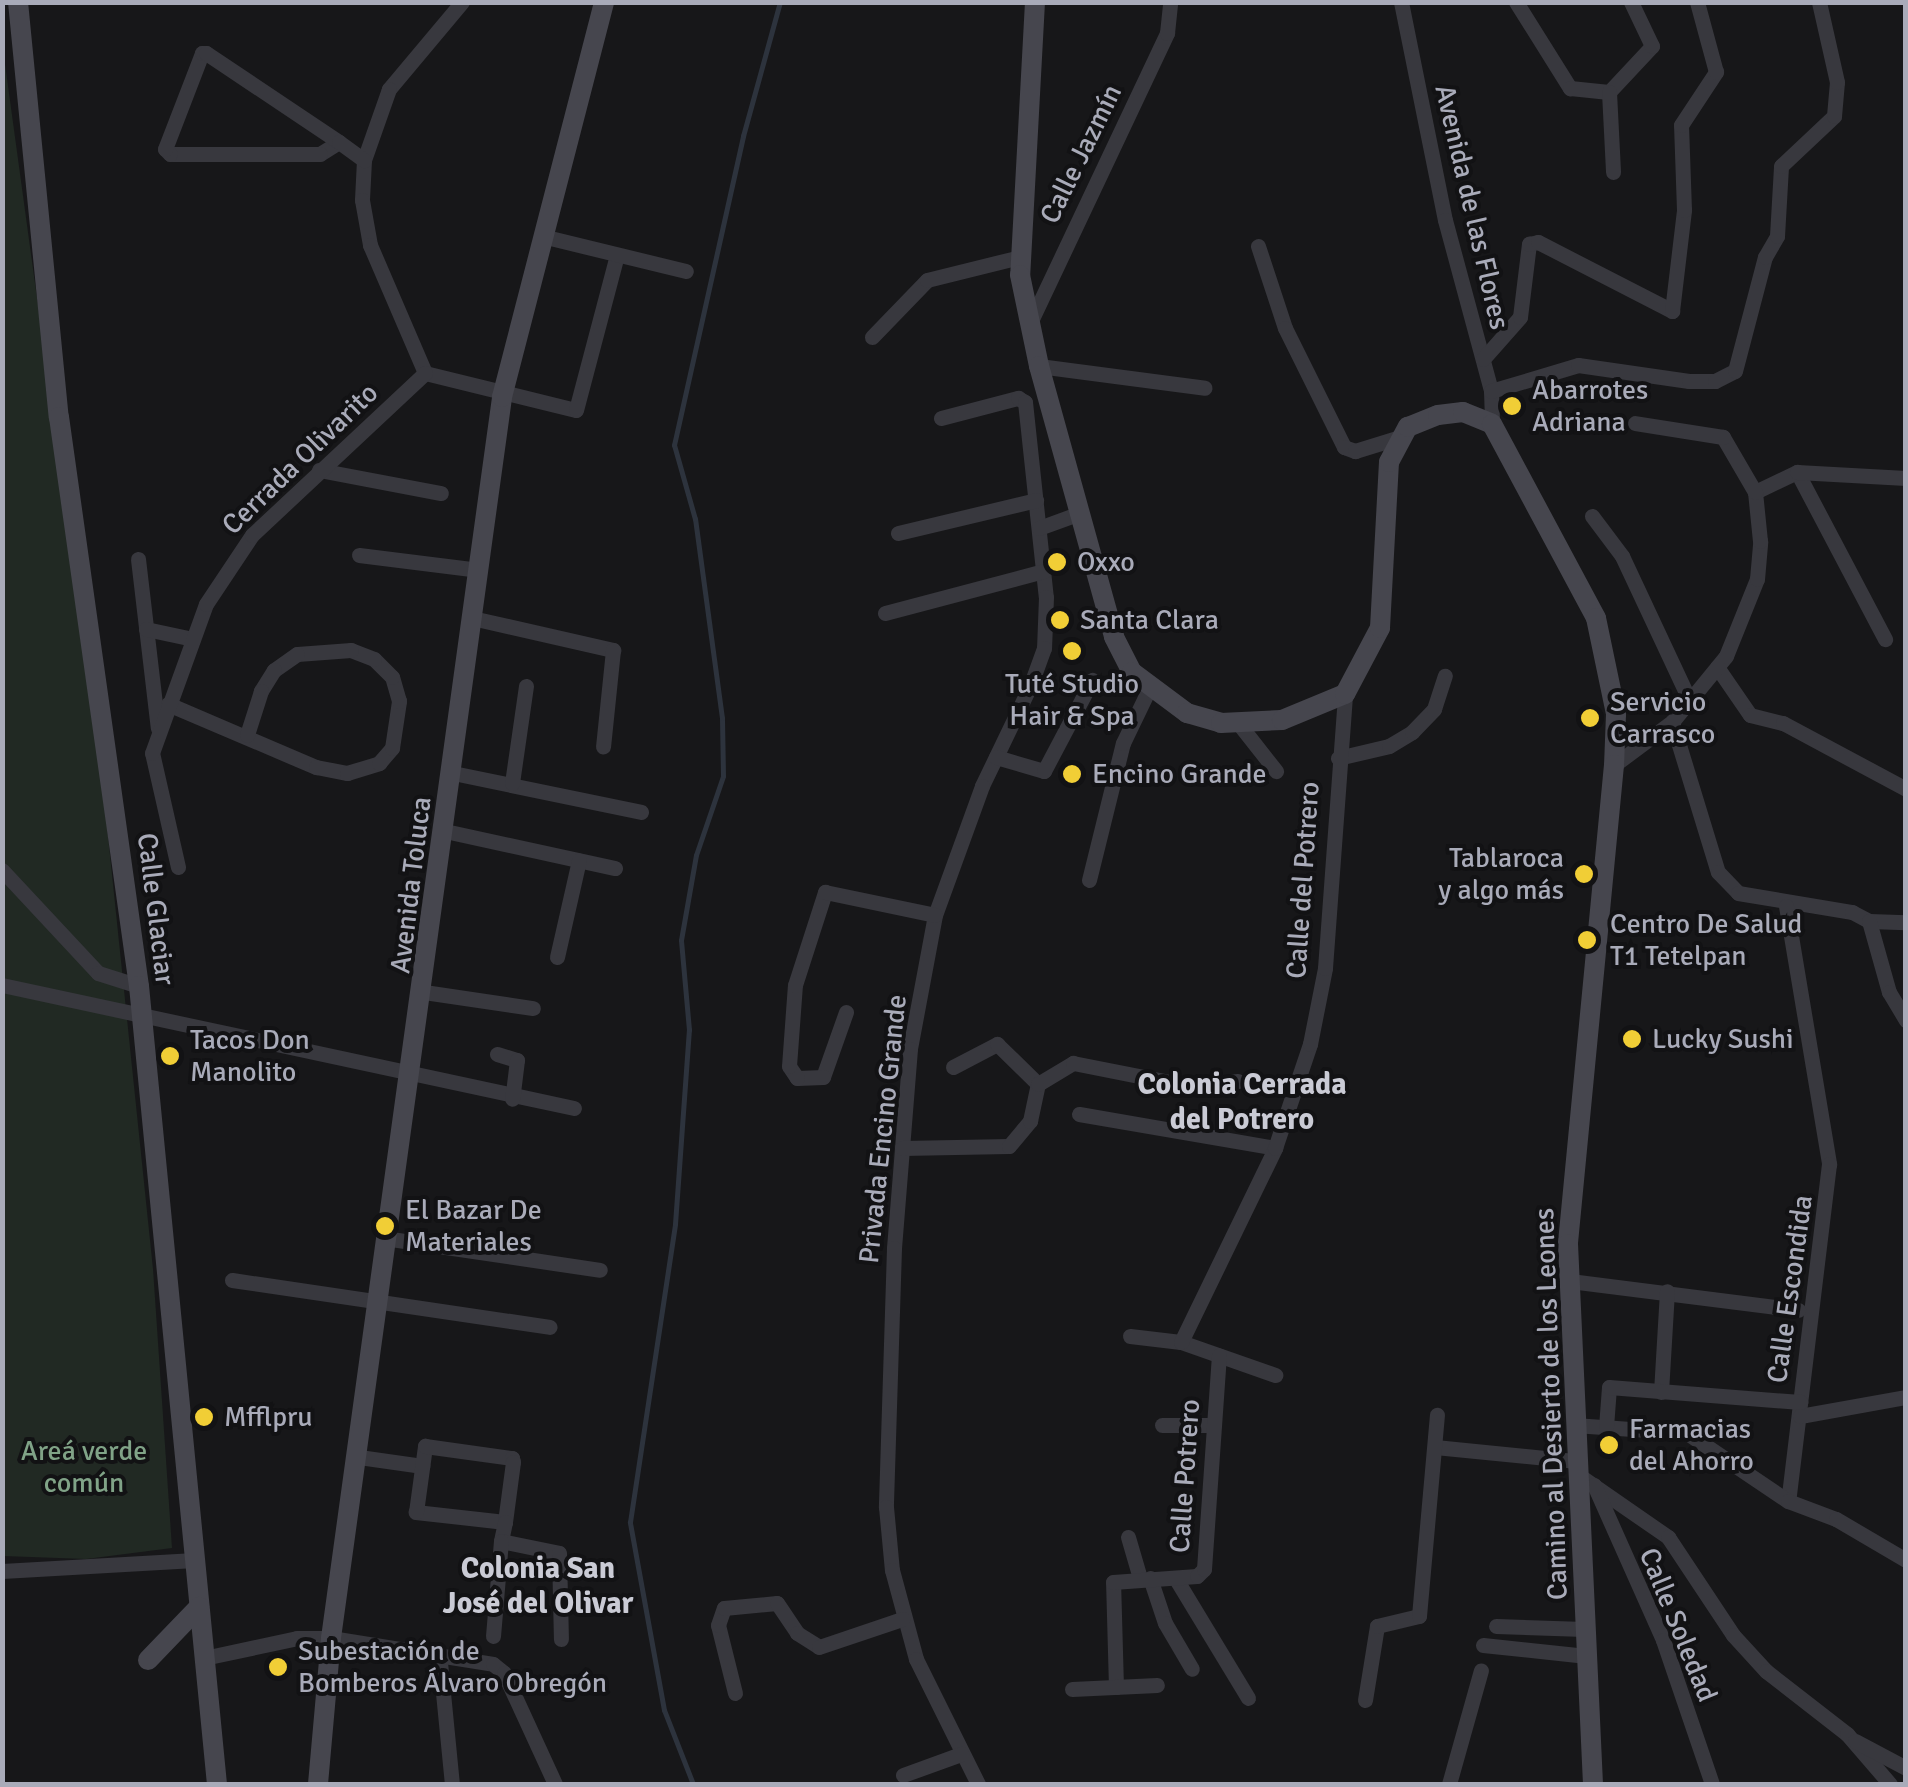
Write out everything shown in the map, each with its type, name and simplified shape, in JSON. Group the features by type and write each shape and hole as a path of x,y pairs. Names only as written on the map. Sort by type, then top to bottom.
{"street":[{"name":"Calle Glaciar","path":"3,2 21,43"},
{"name":"Calle Glaciar","path":"18,2 59,417 139,986 217,1784"},
{"path":"462,2 389,89 364,160 362,200 370,245 425,373 502,397 576,410 617,254"},
{"name":"Avenida Toluca","path":"318,1784 331,1638 382,1305 502,397 604,2"},
{"path":"1035,2 1020,257 1029,325 1114,637 1132,672 1149,690 1187,713 1239,724 1282,720 1345,694 1380,628 1389,462 1397,438"},
{"name":"Calle Jazmín","path":"1029,325 1167,33 1170,2"},
{"name":"Avenida de las Flores","path":"1401,2 1445,220 1491,390 1492,424"},
{"path":"1516,2 1570,88 1609,92"},
{"path":"1613,172 1609,92 1652,46 1631,2"},
{"path":"1483,359 1520,317 1529,244 1538,242 1672,311 1684,210 1681,124 1716,72 1697,2"},
{"path":"1491,390 1578,365 1689,382 1716,381 1735,372 1765,257 1777,236 1784,158 1834,116 1836,82 1819,2"},
{"path":"340,142 320,154 170,154 165,149 202,53 340,142 364,160"},
{"path":"542,236 686,271"},
{"path":"1258,246 1271,293 1344,447 1355,451 1397,438 1438,415 1462,412 1492,424"},
{"path":"872,337 927,280 1020,257"},
{"path":"1038,366 1205,388"},
{"name":"Cerrada Olivarito","path":"178,867 152,753 193,639 226,567 319,470 425,373"},
{"name":"Privada Encino Grande","path":"941,418 1022,398 1044,571 1044,648 996,757 935,915 910,1049 902,1148 886,1507 902,1619 978,1784"},
{"path":"1614,766 1672,722 1716,667 1757,579 1755,492 1723,437 1635,423"},
{"name":"Camino al Desierto de los Leones","path":"1492,424 1596,618 1611,676 1614,766 1570,1281 1574,1425 1582,1473 1584,1629 1593,1784"},
{"path":"319,470 441,493"},
{"path":"1755,492 1797,472 1906,478"},
{"path":"1797,472 1885,639"},
{"path":"898,533 1036,500"},
{"path":"1039,528 1080,514"},
{"path":"1592,516 1622,556 1689,699"},
{"path":"359,555 479,570"},
{"path":"138,558 158,730"},
{"path":"885,613 1044,571"},
{"path":"472,618 613,650 604,746"},
{"path":"146,629 193,639"},
{"path":"168,704 316,767 362,771 392,748 399,700 392,677 374,659 352,650 297,654 274,670 261,692 247,735"},
{"path":"1716,667 1750,715 1783,723 1906,789"},
{"path":"1338,758 1412,732 1434,709 1445,676"},
{"path":"996,757 1044,771 1092,680"},
{"path":"512,783 526,686"},
{"path":"1089,880 1124,743 1149,690"},
{"name":"Calle del Potrero","path":"1181,1342 1276,1148 1310,1044 1325,968 1345,694"},
{"path":"1672,722 1718,872 1738,893 1786,906 1838,909 1869,921 1906,922"},
{"path":"1239,724 1276,771"},
{"path":"453,773 641,812"},
{"path":"446,831 616,868"},
{"path":"558,957 579,860"},
{"path":"2,870 98,972 139,986"},
{"path":"846,1012 823,1077 797,1078 789,1066 795,986 825,892 935,915"},
{"name":"Calle Escondida","path":"1786,906 1829,1164 1788,1501"},
{"path":"1869,921 1889,992 1906,1020"},
{"path":"2,985 413,1073 512,1099 574,1108"},
{"path":"424,992 534,1008"},
{"path":"953,1067 997,1044 1038,1084"},
{"path":"497,1054 517,1060 512,1099"},
{"path":"902,1148 1008,1146 1030,1121 1038,1084 1072,1063 1188,1086 1238,1081"},
{"path":"1078,1114 1276,1148"},
{"path":"390,1239 600,1270"},
{"path":"232,1280 550,1327"},
{"path":"1570,1281 1798,1310"},
{"path":"1661,1392 1667,1291"},
{"path":"1130,1336 1181,1342 1276,1375"},
{"name":"Calle Potrero","path":"1176,1579 1204,1569 1219,1356"},
{"path":"1606,1427 1609,1387 1800,1409 1906,1397"},
{"path":"1365,1700 1377,1626 1419,1616 1437,1415"},
{"path":"1162,1425 1214,1426"},
{"path":"1574,1425 1687,1433 1788,1501 1836,1519 1906,1560"},
{"path":"493,1636 512,1462 507,1454 430,1444 422,1466 416,1512 504,1522"},
{"path":"1435,1447 1582,1473 1668,1536 1733,1635 1766,1671 1852,1740 1890,1784"},
{"path":"359,1457 422,1466"},
{"name":"Calle Soledad","path":"1582,1473 1664,1640 1712,1784"},
{"path":"1128,1537 1165,1623 1192,1669"},
{"path":"501,1542 559,1552 561,1638"},
{"path":"2,1571 195,1560"},
{"path":"1116,1687 1112,1584 1145,1578 1176,1579 1248,1698"},
{"path":"735,1693 718,1624 724,1608 776,1604 798,1633 819,1646 902,1619"},
{"path":"148,1660 199,1607"},
{"path":"1496,1626 1584,1629"},
{"path":"204,1658 297,1638 331,1638 439,1652 500,1666 555,1784"},
{"path":"1483,1646 1586,1656"},
{"path":"439,1652 452,1784"},
{"path":"1450,1784 1481,1670"},
{"path":"1072,1689 1157,1685"},
{"path":"1852,1740 1906,1768"},
{"path":"903,1775 961,1754"}],"green space":[{"name":"Areá verde común","path":"2,42 100,759 153,1269 172,1548 86,1559 3,1556"}],"waterway":[{"path":"693,1784 664,1710 630,1522 675,1224 689,1030 681,940 696,855 723,776 722,718 695,519 674,445 743,136 780,2"}],"place":[{"name":"Abarrotes Adriana","path":"1512,406"},
{"name":"Oxxo","path":"1057,562"},
{"name":"Santa Clara","path":"1060,620"},
{"name":"Tuté Studio Hair & Spa","path":"1072,651"},
{"name":"Servicio Carrasco","path":"1590,718"},
{"name":"Encino Grande","path":"1072,774"},
{"name":"Tablaroca y algo más","path":"1584,874"},
{"name":"Centro De Salud T1 Tetelpan","path":"1587,940"},
{"name":"Lucky Sushi","path":"1632,1039"},
{"name":"Tacos Don Manolito","path":"170,1056"},
{"name":"El Bazar De Materiales","path":"385,1226"},
{"name":"Mfflpru","path":"204,1417"},
{"name":"Farmacias del Ahorro","path":"1609,1445"},
{"name":"Subestación de Bomberos Álvaro Obregón","path":"278,1667"}],"district":[{"name":"Colonia Cerrada del Potrero","path":"1242,1102"},
{"name":"Colonia San José del Olivar","path":"538,1586"}]}
